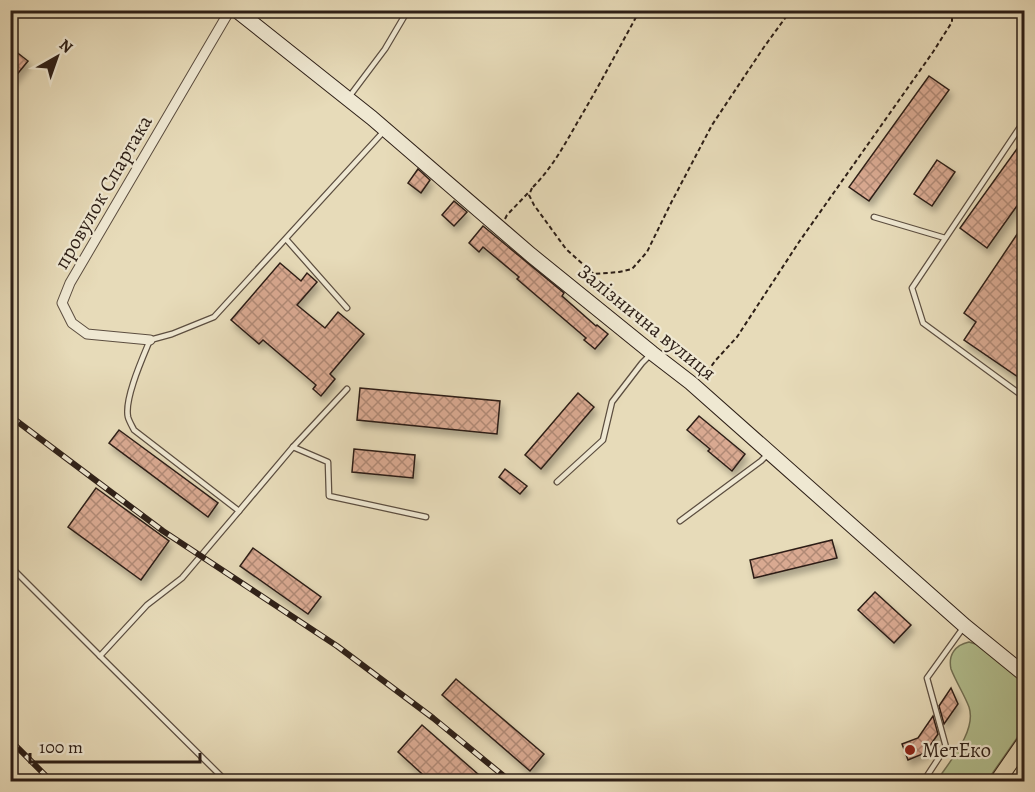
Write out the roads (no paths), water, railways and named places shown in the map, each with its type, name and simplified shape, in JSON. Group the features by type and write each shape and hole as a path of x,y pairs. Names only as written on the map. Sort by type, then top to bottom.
{"main road":[{"path":"997,782 1024,743"}],"street":[{"name":"провулок Спартака","path":"150,340 87,334 72,323 62,303 70,283 230,10"},
{"name":"Залізнична вулиця","path":"236,10 386,130 501,228 691,383 965,626 1024,674"}],"lane":[{"path":"348,99 385,49 408,10"},
{"path":"1024,121 912,288 924,323 1024,397"},
{"path":"239,511 134,430 128,415 130,396 139,365 150,340 172,334 214,316 386,130"},
{"path":"874,217 945,238"},
{"path":"286,238 347,308"},
{"path":"557,482 603,440 612,402 652,353"},
{"path":"99,656 147,605 182,578 293,447 347,389"},
{"path":"293,447 328,462 329,496 426,517"},
{"path":"680,521 769,453"},
{"path":"10,566 227,782"},
{"path":"923,782 946,747 927,678 965,626"}],"railway":[{"path":"10,416 163,531 337,646 433,718 511,782"},
{"path":"10,740 52,782"}],"place":[{"name":"МетЕко","path":"910,750"}]}
